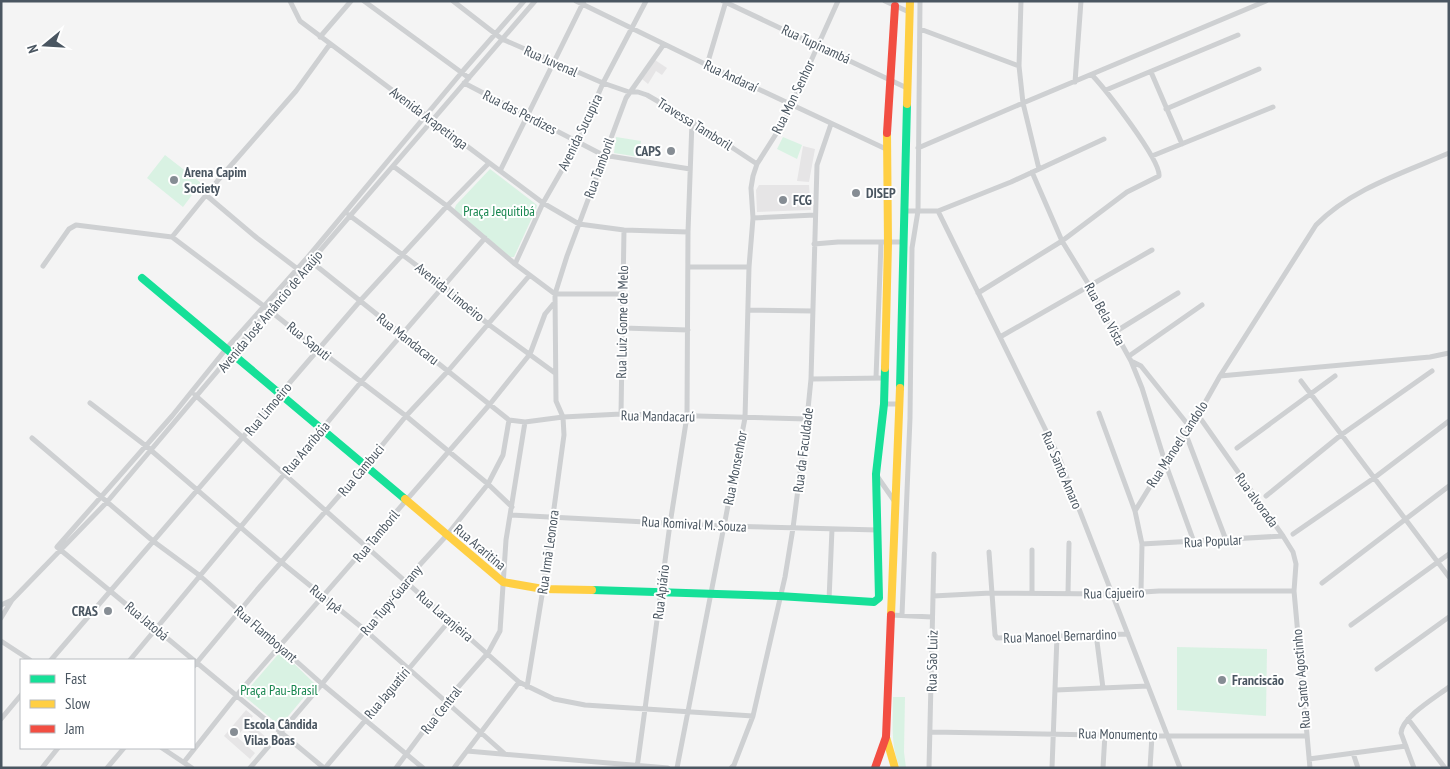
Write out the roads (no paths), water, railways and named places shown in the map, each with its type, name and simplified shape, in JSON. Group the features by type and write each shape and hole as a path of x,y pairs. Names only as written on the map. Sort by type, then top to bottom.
{"main road":[{"path":"875,768 886,737 900,404 910,1"},
{"path":"878,530 876,474 884,404 880,378 886,149 895,6"},
{"name":"Rua Araritina","path":"142,278 503,582 543,589 662,592 711,596 779,596 874,602 879,598 878,530"},
{"path":"886,737 895,768"}],"street":[{"name":"Avenida Arapetinga","path":"290,1 300,21 320,37 543,203 580,224"},
{"path":"320,37 350,1"},
{"path":"364,1 469,78"},
{"name":"Rua Juvenal","path":"453,1 502,38 555,63 629,92"},
{"path":"61,551 58,546 146,446 226,349 297,268 309,260 345,212 524,1"},
{"name":"Avenida José Amâncio de Araújo","path":"1,618 12,600 61,551 152,451 302,272 309,260 350,216 535,1"},
{"name":"Rua Andaraí","path":"576,1 584,3 707,66 886,149"},
{"name":"Avenida Sucupira","path":"515,264 543,203 578,142 603,83 646,1"},
{"name":"Rua Mon Senhor","path":"758,164 792,104 838,1"},
{"path":"885,1 909,12"},
{"path":"902,615 910,418 912,248 918,211 920,1"},
{"path":"1021,1 1019,66 1023,102 1039,169"},
{"path":"1075,82 1081,1"},
{"path":"918,148 1023,102 1092,75 1266,1"},
{"path":"707,66 725,2"},
{"name":"Rua Tupinambá","path":"725,2 907,88"},
{"path":"500,171 584,3"},
{"path":"920,29 1019,66"},
{"path":"1106,90 1238,35"},
{"path":"172,237 296,91 330,44"},
{"name":"Rua Tamboril","path":"563,417 556,401 555,294 604,155 629,92 664,44"},
{"path":"1166,109 1259,69"},
{"path":"1151,72 1182,144"},
{"path":"978,293 1062,241 1127,192 1160,176 1152,156 1106,90 1092,75"},
{"name":"Rua das Perdizes","path":"464,84 604,155 690,169"},
{"name":"Travessa Tamboril","path":"629,92 647,95 758,164"},
{"path":"1152,156 1273,107"},
{"name":"Rua Apiário","path":"637,766 670,524 687,416 688,232 692,122"},
{"name":"Rua da Faculdade","path":"731,768 753,716 779,596 785,577 793,528 811,379 817,164 831,124"},
{"path":"904,211 938,211 1039,169 1104,139"},
{"name":"Rua Manoel Candolo","path":"1135,511 1165,462 1198,415 1220,376 1316,225 1348,199 1366,189 1449,153"},
{"name":"Rua Limoeiro","path":"52,659 360,301 489,163"},
{"name":"Rua Monsenhor","path":"677,768 744,418 749,267 753,218 751,188 752,176 758,164"},
{"path":"393,166 447,206 529,276 555,294 623,294"},
{"name":"Rua Bela Vista","path":"1032,172 1062,241 1130,359 1194,542"},
{"path":"206,195 257,238 302,272"},
{"name":"Rua Santo Amaro","path":"938,211 1058,455 1180,768"},
{"name":"Avenida Limoeiro","path":"345,212 443,285 488,324 555,373"},
{"path":"753,218 815,215"},
{"path":"580,224 624,230 688,232"},
{"name":"Rua Saputi","path":"42,266 69,229 76,225 172,237 406,416 512,506"},
{"name":"Rua Luiz Gome de Melo","path":"620,414 624,230"},
{"name":"Rua Araribóia","path":"131,659 402,333 485,238"},
{"path":"814,244 904,242"},
{"path":"1000,337 1152,250"},
{"name":"Rua Mandacaru","path":"309,260 510,420"},
{"path":"689,267 749,267"},
{"name":"Rua Cambuci","path":"195,665 406,416 448,371 529,276"},
{"path":"1115,332 1178,293"},
{"name":"Rua Tamboril","path":"195,748 237,696 490,404 530,354 546,310 554,302"},
{"path":"1189,426 1141,366 1130,359 1202,304"},
{"path":"749,310 812,311"},
{"path":"623,328 688,330"},
{"path":"1220,376 1430,357 1449,353"},
{"path":"1266,496 1341,435 1432,371"},
{"path":"1237,448 1334,376"},
{"path":"811,379 880,378"},
{"path":"1301,381 1449,577"},
{"name":"Rua Laranjeira","path":"191,392 519,682 563,702 645,710 753,716"},
{"name":"Rua Ipê","path":"90,403 146,446 281,562 364,630 505,754"},
{"path":"884,404 900,404"},
{"path":"1100,413 1135,511 1142,544 1142,592"},
{"name":"Rua Mandacarú","path":"510,420 525,422 563,417 620,414 807,420"},
{"name":"Rua alvorada","path":"1198,415 1283,536 1294,557 1294,591"},
{"name":"Rua Irmã Leonora","path":"527,686 553,518 564,435 563,417"},
{"name":"Rua Tupy-Guarany","path":"250,768 488,484 503,455 510,420"},
{"path":"1293,534 1374,478 1449,421"},
{"name":"Rua Central","path":"396,768 445,702 488,653 501,628 506,540 525,422"},
{"path":"1185,432 1226,540"},
{"name":"Rua Flamboyant","path":"32,438 100,497 199,575 322,684 424,768"},
{"path":"876,474 895,502"},
{"path":"1322,583 1449,486"},
{"name":"Rua Romival M. Souza","path":"511,515 670,524 878,530"},
{"path":"829,600 832,529"},
{"name":"Rua Popular","path":"1142,544 1283,536"},
{"path":"1068,594 1069,543"},
{"path":"1032,550 1032,593"},
{"name":"Rua Jatobá","path":"61,551 156,628 189,659"},
{"path":"989,552 991,593"},
{"name":"Rua São Luiz","path":"929,768 934,554"},
{"path":"1351,625 1449,554"},
{"name":"Rua Cajueiro","path":"933,596 991,593 1111,594 1294,591"},
{"name":"Rua Santo Agostinho","path":"1294,591 1310,768"},
{"name":"Rua Manoel Bernardino","path":"991,593 995,635 997,638 1128,634"},
{"path":"1,606 12,600"},
{"path":"891,615 932,617"},
{"path":"1377,669 1449,618"},
{"name":"Rua Jaguatiri","path":"324,768 450,620"},
{"path":"1096,634 1103,688"},
{"path":"1052,768 1058,636"},
{"path":"1,642 28,659"},
{"name":"Rua Jatobá","path":"195,665 237,696 324,768"},
{"path":"454,768 519,682"},
{"path":"1056,690 1148,686"},
{"path":"1414,768 1401,733 1402,728 1408,719 1449,687"},
{"path":"1,719 20,696"},
{"path":"1408,719 1445,768"},
{"name":"Rua Monumento","path":"931,732 1152,736 1306,736"},
{"path":"1103,768 1104,734"},
{"path":"1150,768 1152,736"},
{"path":"1309,759 1406,746"},
{"path":"42,768 57,749"},
{"path":"107,768 123,749"},
{"path":"164,749 192,768"},
{"name":"Rua Tamboril","path":"184,762 194,749"},
{"path":"467,751 668,768"},
{"path":"1353,753 1358,768"}],"place":[{"name":"CAPS","path":"671,151"},
{"name":"Arena Capim Society","path":"174,180"},
{"name":"DISEP","path":"856,193"},
{"name":"FCG","path":"783,200"},
{"name":"CRAS","path":"108,611"},
{"name":"Franciscão","path":"1222,680"},
{"name":"Escola Cândida Vilas Boas","path":"234,732"}],"park label":[{"name":"Praça Jequitibá","path":"499,211"},
{"name":"Praça Pau-Brasil","path":"279,690"}]}
